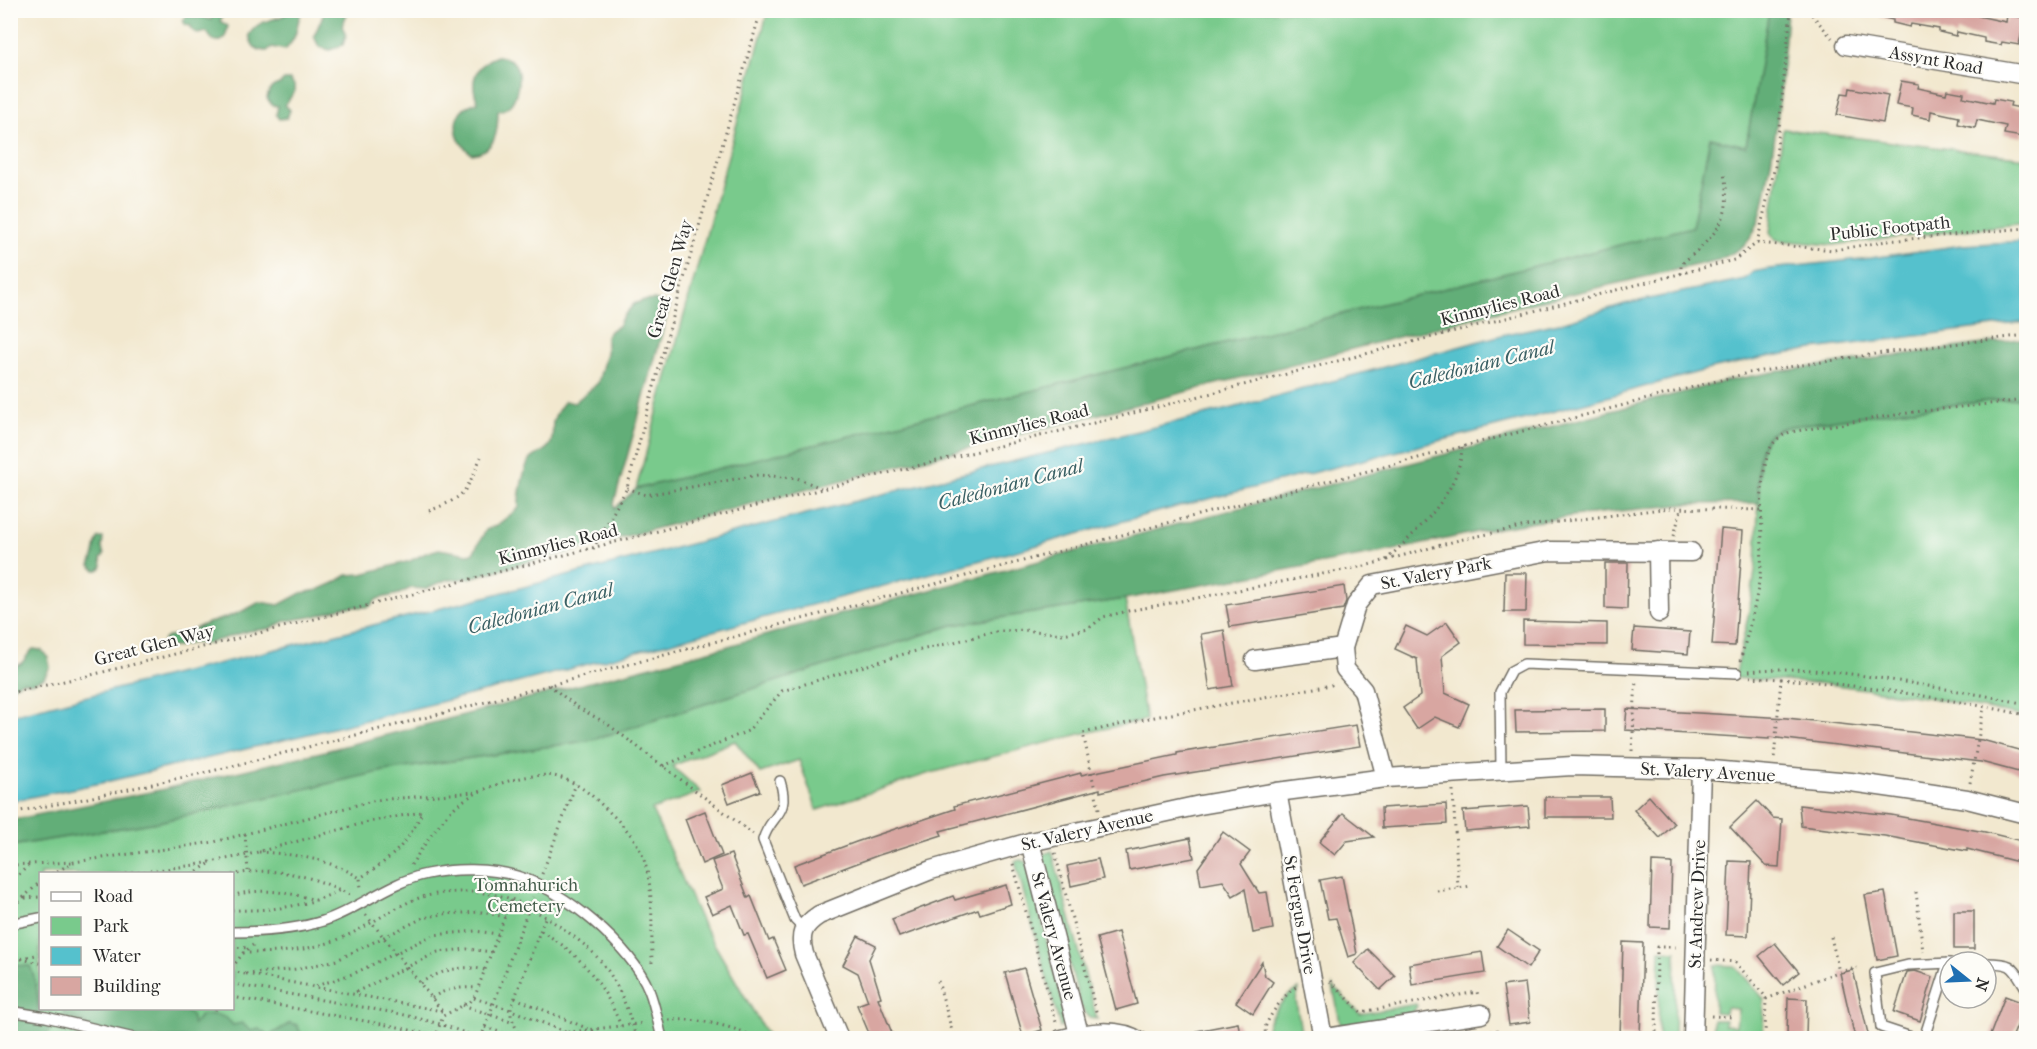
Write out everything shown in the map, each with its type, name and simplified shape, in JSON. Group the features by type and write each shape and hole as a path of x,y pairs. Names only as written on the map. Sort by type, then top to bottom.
{"street":[{"name":"Assynt Road","path":"1846,45 2026,75"},
{"name":"St. Valery Park","path":"1343,648 1356,605 1372,585 1549,551 1691,552"},
{"path":"1659,612 1664,551"},
{"path":"1255,660 1343,648 1345,669 1363,690 1386,778"},
{"name":"St. Valery Avenue","path":"804,929 809,921 819,915 931,870 1030,842 1102,825 1277,792 1386,778 1572,766 1701,769 1851,782 1967,799 2026,814"},
{"name":"St Andrew Drive","path":"1693,1038 1701,769"},
{"name":"St Fergus Drive","path":"1277,792 1324,1038 1481,1014"},
{"name":"St Valery Avenue","path":"1030,842 1078,1030"},
{"path":"804,929 800,941 804,954 839,1038"}],"lane":[{"path":"1501,770 1500,692 1511,671 1524,664 1737,673"},
{"path":"780,781 784,793 782,806 776,819 765,831 763,840 795,920 804,929"},
{"path":"234,932 270,930 323,921 398,884 427,874 454,870 516,875 538,884 602,927 633,963 649,989 662,1038"},
{"path":"10,924 39,918"},
{"path":"1914,1038 1881,1027 1875,973 1924,963 1938,963"},
{"path":"1998,963 2012,966 2026,988"},
{"path":"1924,1038 1938,996"},
{"path":"10,1011 134,1038"},
{"path":"1059,1035 1101,1027 1118,1029 1143,1038"}],"path":[{"name":"Great Glen Way","path":"593,549 627,488 670,327 761,10"},
{"path":"1757,243 1774,166 1791,10"},
{"path":"1808,10 1835,41 1846,45"},
{"path":"1681,274 1681,265 1724,220 1727,197 1724,173"},
{"name":"Public Footpath","path":"1757,243 1834,250 1887,241 2026,228"},
{"name":"Kinmylies Road","path":"303,622 822,489 1681,274 1734,260 1757,243"},
{"path":"10,813 212,771 1748,373 2026,334"},
{"path":"1737,673 1757,594 1768,455 1778,437 1790,432 1914,412 2026,400"},
{"path":"1385,561 1421,527 1448,491 1462,459 1462,447"},
{"path":"429,511 458,499 481,457"},
{"path":"627,488 646,495 758,475 797,478 822,489"},
{"path":"663,766 748,731 782,691 904,654 1000,631 1024,630 1063,634 1088,629 1103,617 1128,611 1385,561 1459,540 1526,526 1670,508 1762,510"},
{"path":"1664,551 1681,509"},
{"name":"Great Glen Way","path":"10,693 303,622"},
{"path":"1102,825 1083,733 1149,718 1331,684 1345,669"},
{"path":"1632,767 1637,669"},
{"path":"1737,673 1767,669 1823,670 2026,704"},
{"path":"1737,673 1738,675 1830,682 1984,706 2026,715"},
{"path":"1772,775 1780,679"},
{"path":"549,685 577,707 606,723 763,840"},
{"path":"1967,799 1984,706"},
{"path":"1452,774 1458,888"},
{"path":"398,884 453,808 470,796 489,787 532,776 553,776 576,784 594,797 632,836 642,855 650,889 652,968"},
{"path":"234,984 401,1014 480,1038 576,784"},
{"path":"10,865 74,862 190,847 376,800 479,791"},
{"path":"133,872 247,855 368,822 422,812 399,851 384,864 360,878"},
{"path":"245,834 248,871"},
{"path":"1051,837 1101,1027"},
{"path":"1008,848 1059,1035"},
{"path":"256,852 303,856 335,866 360,878"},
{"path":"194,872 214,861"},
{"path":"54,872 74,862"},
{"path":"10,883 30,864"},
{"path":"234,874 248,871 286,873 325,883 360,903 372,923 444,1012"},
{"path":"360,878 360,903"},
{"path":"10,910 39,883"},
{"path":"1437,891 1471,886"},
{"path":"234,910 289,907 317,901 340,890"},
{"path":"234,895 245,892 280,892 317,901"},
{"path":"1916,892 1924,963"},
{"path":"243,953 278,952 328,943 419,898 441,894 488,894 529,908 576,937 597,957 627,1005 636,1038"},
{"path":"23,898 39,897"},
{"path":"234,971 444,1012 474,998 511,900"},
{"path":"246,974 297,969 337,960 423,918 442,914 482,912 505,917"},
{"path":"519,1038 511,1010 545,918"},
{"path":"235,960 270,930"},
{"path":"540,930 574,954 591,972 603,988 621,1026"},
{"path":"315,986 356,973 433,935 475,931 498,934"},
{"path":"1831,938 1839,972"},
{"path":"234,947 250,948"},
{"path":"1656,1038 1657,947 1679,947 1696,951 1713,961 1735,962 1766,999 1765,1038"},
{"path":"355,993 438,952 467,949 492,952"},
{"path":"10,961 39,954"},
{"path":"20,959 39,963"},
{"path":"1766,999 1839,972 1857,968"},
{"path":"420,983 441,972 453,969 485,970"},
{"path":"938,981 954,1038"},
{"path":"1266,1038 1265,1026 1293,988 1331,981 1361,1012"},
{"path":"432,998 437,994 457,988 478,988"},
{"path":"234,997 398,1027 441,1038"},
{"path":"474,998 511,1010 580,1038"},
{"path":"515,998 610,1038"},
{"path":"463,1005 514,1023"},
{"path":"436,1037 444,1012"},
{"path":"1711,1016 1732,1017"},
{"path":"485,1027 519,1038 675,1020 704,1022 758,1038"},
{"path":"1455,1038 1499,1030 1506,1038"},
{"path":"544,1035 551,1038"}],"green space":[{"path":"213,11 218,11 223,15 220,21 228,26 225,38 221,41 213,40 207,32 198,34 183,21 187,15 211,20"},
{"path":"284,11 302,11 290,44 285,50 272,47 267,51 257,49 249,35 261,23 285,15"},
{"path":"325,11 346,11 347,14 342,26 346,35 343,45 330,50 319,47 314,36"},
{"path":"768,11 1769,11 1746,147 1710,138 1693,227 636,489"},
{"path":"1769,11 1787,11 1777,122 1764,201 1757,226 1748,241 1736,251 1718,260 1519,306 470,578 446,580 425,589 411,588 399,594 377,599 369,607 344,607 316,616 286,621 269,629 248,631 206,644 193,643 167,647 163,641 170,636 185,633 237,614 260,602 279,605 301,593 318,590 347,575 362,574 410,561 439,549 473,553 486,530 497,525 519,508 528,462 550,445 553,422 558,411 565,401 574,403 598,383 606,353 606,336 618,326 634,304 642,301 654,300 670,305 614,503 615,508 636,489 1692,227 1710,138 1746,146"},
{"path":"497,56 514,63 518,74 518,87 511,104 498,111 496,133 491,145 472,154 463,146 456,123 463,109 478,102 474,80 479,69"},
{"path":"284,80 290,80 295,91 285,105 290,110 287,118 279,119 276,115 278,106 272,105 267,98 271,89"},
{"path":"1783,129 2026,158 2026,223 1832,245 1777,240 1770,232"},
{"path":"2026,338 2026,397 1903,410 1786,427 1774,431 1762,446 1758,464 1759,503 1688,504 1572,516 1125,599 953,625 592,740 384,771 158,822 11,846 11,820 160,790 321,752 1726,381 1774,372"},
{"path":"2026,397 2026,717 1931,698 1828,684 1735,678 1756,564 1760,454 1768,436 1786,427 1903,410"},
{"path":"98,538 103,538 104,555 101,559 102,566 99,570 95,570 90,565"},
{"name":"Tomnahurich Cemetery","path":"1125,599 1146,720 1080,734 927,774 817,810 799,760 760,773 735,741 672,766 701,792 652,810 702,923 769,1038 11,1038 11,846 158,822 384,771 592,740 953,625"},
{"path":"33,649 41,650 48,657 50,667 44,678 31,683 23,681 11,687 11,666 21,663"},
{"path":"1052,851 1097,1019 1088,1016 1081,1007 1041,855"},
{"path":"1015,861 1027,862 1067,1022 1060,1027"},
{"path":"1660,950 1676,951 1674,1038 1658,1038"},
{"path":"10,965 30,966 33,972 38,998 38,1019 49,1027 49,1032 42,1038 11,1038"},
{"path":"1715,965 1735,966 1764,999 1763,1038 1713,1038 1713,1020 1725,1020 1724,1025 1736,1026 1738,1009 1726,1008 1725,1013 1714,1012"},
{"path":"1333,986 1360,1014 1416,1004 1417,1006 1409,1019 1341,1028"},
{"path":"1299,989 1296,1000 1302,1038 1269,1038 1267,1028 1271,1018 1284,1000"},
{"path":"64,1010 184,1010 191,1015 193,1024 201,1015 210,1014 223,1017 233,1025 242,1023 251,1031 259,1029 269,1036 290,1023 297,1025 303,1038 94,1038 85,1023 64,1015"}],"water":[{"name":"Caledonian Canal","path":"2026,241 2026,322 1813,349 1706,370 1518,421 1149,514 490,690 101,783 11,801 11,715 450,606 953,476 1233,408 1625,304 1745,279 1753,272 1963,245"}],"building":[{"path":"1880,10 1979,10 1978,16 2006,22 2007,15 2025,18 2019,45 2002,42 2001,45 1984,42 1984,38 1957,32 1956,36 1939,32 1939,29 1893,23 1893,20 1880,17"},
{"path":"1901,81 1919,84 1918,88 1946,94 1947,90 1964,93 1963,97 1993,103 1994,99 2011,102 2010,106 2026,109 2022,137 2004,134 2006,126 1977,120 1975,128 1958,124 1959,117 1931,111 1930,119 1912,115 1913,108 1896,105"},
{"path":"1850,88 1888,95 1883,123 1837,115 1842,93 1849,94"},
{"path":"1721,529 1743,531 1735,646 1712,645"},
{"path":"1605,563 1628,563 1627,609 1605,608"},
{"path":"1505,573 1527,573 1526,612 1504,612"},
{"path":"1344,586 1346,601 1343,609 1230,627 1226,605"},
{"path":"1523,621 1607,623 1607,645 1523,644"},
{"path":"1447,622 1461,642 1442,656 1445,693 1469,704 1459,727 1435,717 1417,729 1403,708 1420,696 1417,659 1395,649 1406,626 1427,636"},
{"path":"1634,628 1690,632 1688,654 1632,650"},
{"path":"1224,630 1233,686 1210,690 1201,634"},
{"path":"1605,709 1605,731 1516,732 1515,710"},
{"path":"1627,709 1787,718 1982,740 2026,752 2026,774 1981,762 1769,737 1769,739 1625,730"},
{"path":"1356,725 1360,746 1164,777 1100,792 1100,789 940,831 942,835 801,884 794,865 955,809 954,806 1081,773 1081,775 1177,755 1177,753"},
{"path":"752,773 760,791 729,803 722,785"},
{"path":"1649,796 1674,824 1660,838 1634,810"},
{"path":"1545,797 1610,797 1611,817 1545,817"},
{"path":"1757,801 1773,818 1782,819 1779,867 1766,866 1730,827"},
{"path":"1446,804 1447,824 1382,828 1381,808"},
{"path":"1799,805 1891,815 2026,842 2026,864 1967,849 1967,851 1885,836 1801,826"},
{"path":"1528,806 1530,826 1465,831 1463,811"},
{"path":"705,811 722,855 702,864 685,819"},
{"path":"1343,813 1374,837 1347,841 1335,855 1319,842"},
{"path":"1223,832 1250,852 1241,864 1259,893 1267,892 1273,929 1253,933 1245,889 1233,896 1223,881 1201,885 1198,868"},
{"path":"1190,838 1194,858 1129,870 1126,851"},
{"path":"731,854 748,898 751,896 769,941 773,939 786,970 767,978 748,934 744,935 732,905 712,914 704,897 723,889 712,861"},
{"path":"1098,859 1103,879 1071,886 1067,866"},
{"path":"1729,861 1751,862 1748,936 1726,935"},
{"path":"1652,862 1672,863 1670,928 1650,927"},
{"path":"1342,876 1357,954 1348,957 1336,918 1328,919 1320,880"},
{"path":"1006,885 1011,904 980,914 978,909 899,937 892,919 953,896 955,900"},
{"path":"1885,892 1897,956 1877,960 1865,895"},
{"path":"1954,911 1974,911 1974,949 1954,949"},
{"path":"1508,930 1539,951 1528,968 1497,946"},
{"path":"1118,932 1137,1004 1116,1010 1097,938"},
{"path":"858,936 876,945 869,959 881,997 878,998 894,1038 871,1038 857,1005 868,1001 858,973 843,965"},
{"path":"1623,942 1643,943 1640,1037 1620,1036"},
{"path":"1775,943 1799,972 1783,985 1759,956"},
{"path":"1368,949 1395,976 1380,990 1354,963"},
{"path":"1482,952 1485,973 1412,985 1409,964"},
{"path":"1262,962 1265,976 1273,982 1253,1014 1236,1002"},
{"path":"1024,968 1042,1030 1023,1036 1005,973"},
{"path":"1853,970 1869,1038 1855,1038 1840,973"},
{"path":"1915,971 1933,977 1920,1021 1894,1012 1907,972"},
{"path":"1525,983 1530,1022 1509,1025 1503,986"},
{"path":"2005,996 2026,1004 2012,1038 1989,1038"},
{"path":"1788,998 1807,999 1806,1037 1787,1036"},
{"path":"1238,1023 1241,1038 1196,1038 1196,1031"}]}
